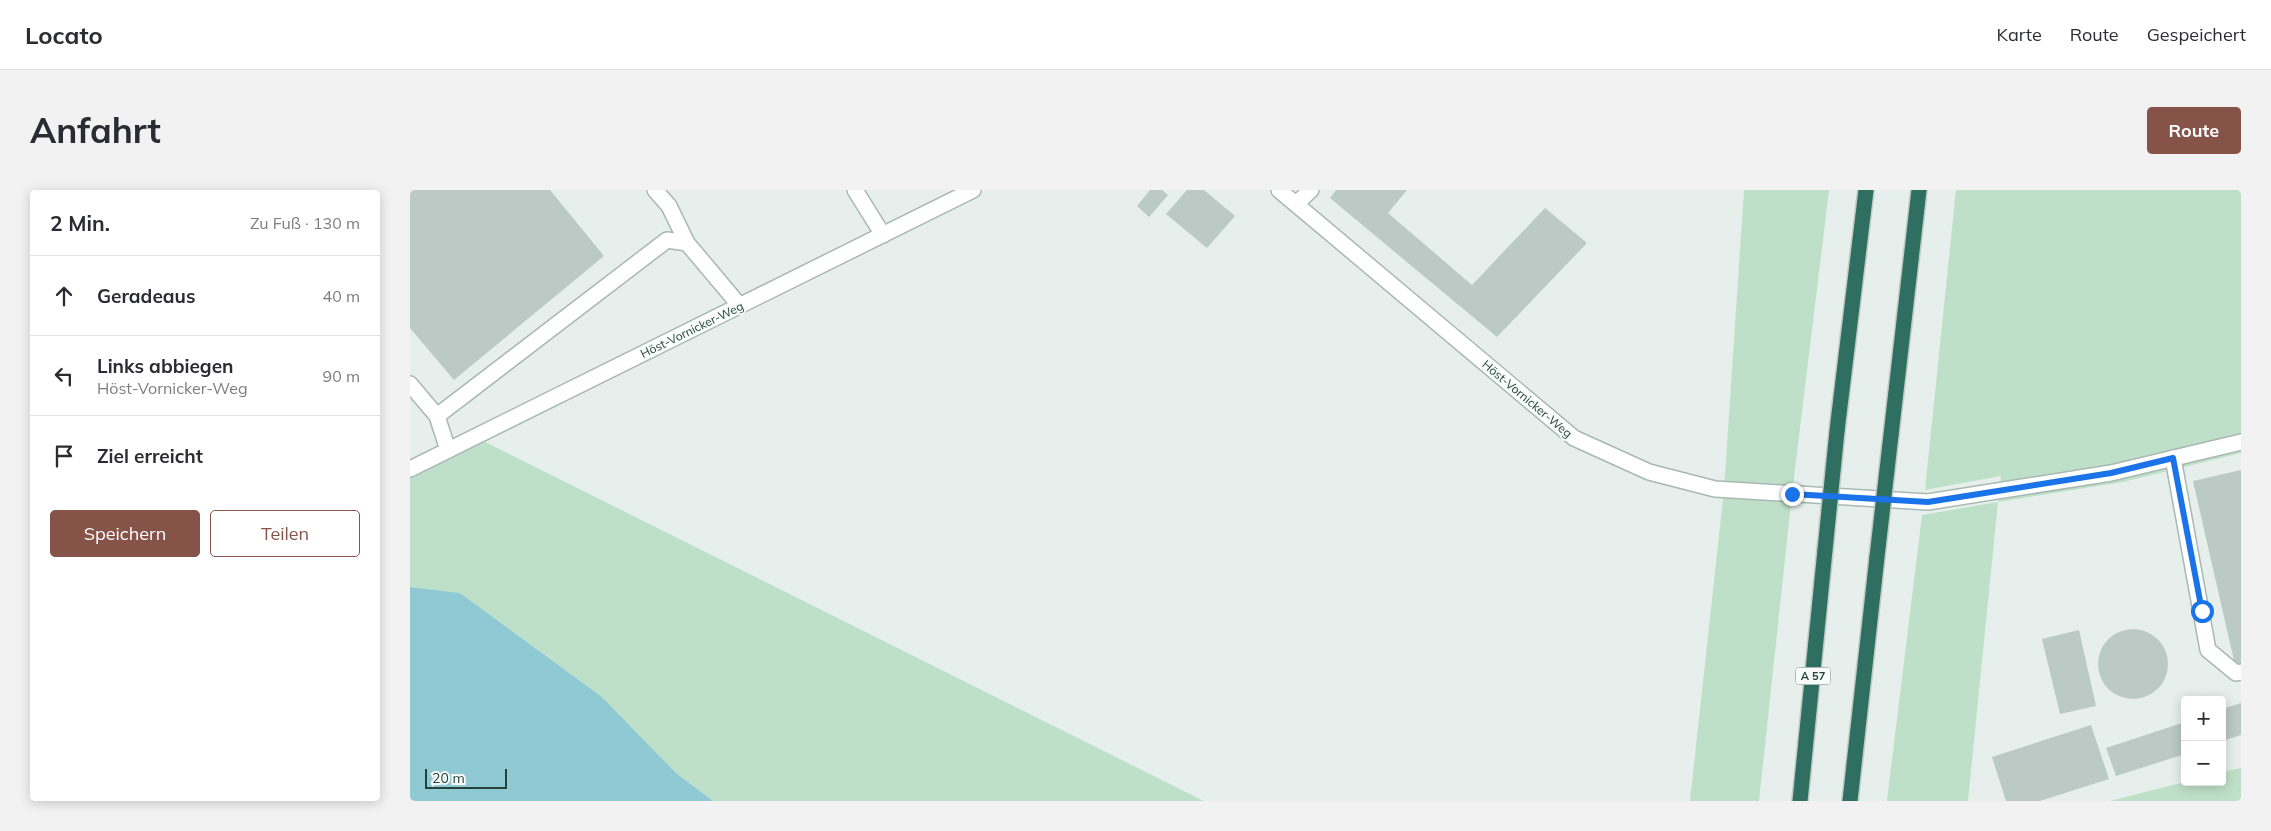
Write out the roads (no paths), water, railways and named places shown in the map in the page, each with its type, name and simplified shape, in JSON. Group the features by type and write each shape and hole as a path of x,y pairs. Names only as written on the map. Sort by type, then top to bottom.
{"highway":[{"name":"A 57","path":"1800,801 1837,432 1866,190"},
{"path":"1850,801 1918,190"}],"street":[{"path":"655,190 668,206 687,243 740,306"},
{"path":"855,190 883,235"},
{"name":"Höst-Vornicker-Weg","path":"410,469 973,190"},
{"name":"Höst-Vornicker-Weg","path":"1279,190 1574,438 1649,472 1715,489 1928,502 2111,473 2241,442"},
{"path":"1296,204 1311,190"},
{"path":"437,416 668,240 687,243"},
{"path":"410,384 437,416 448,450"},
{"path":"2173,458 2208,650 2236,673 2241,672"}],"water":[{"path":"410,587 460,593 602,697 676,773 713,801 410,801"}]}
